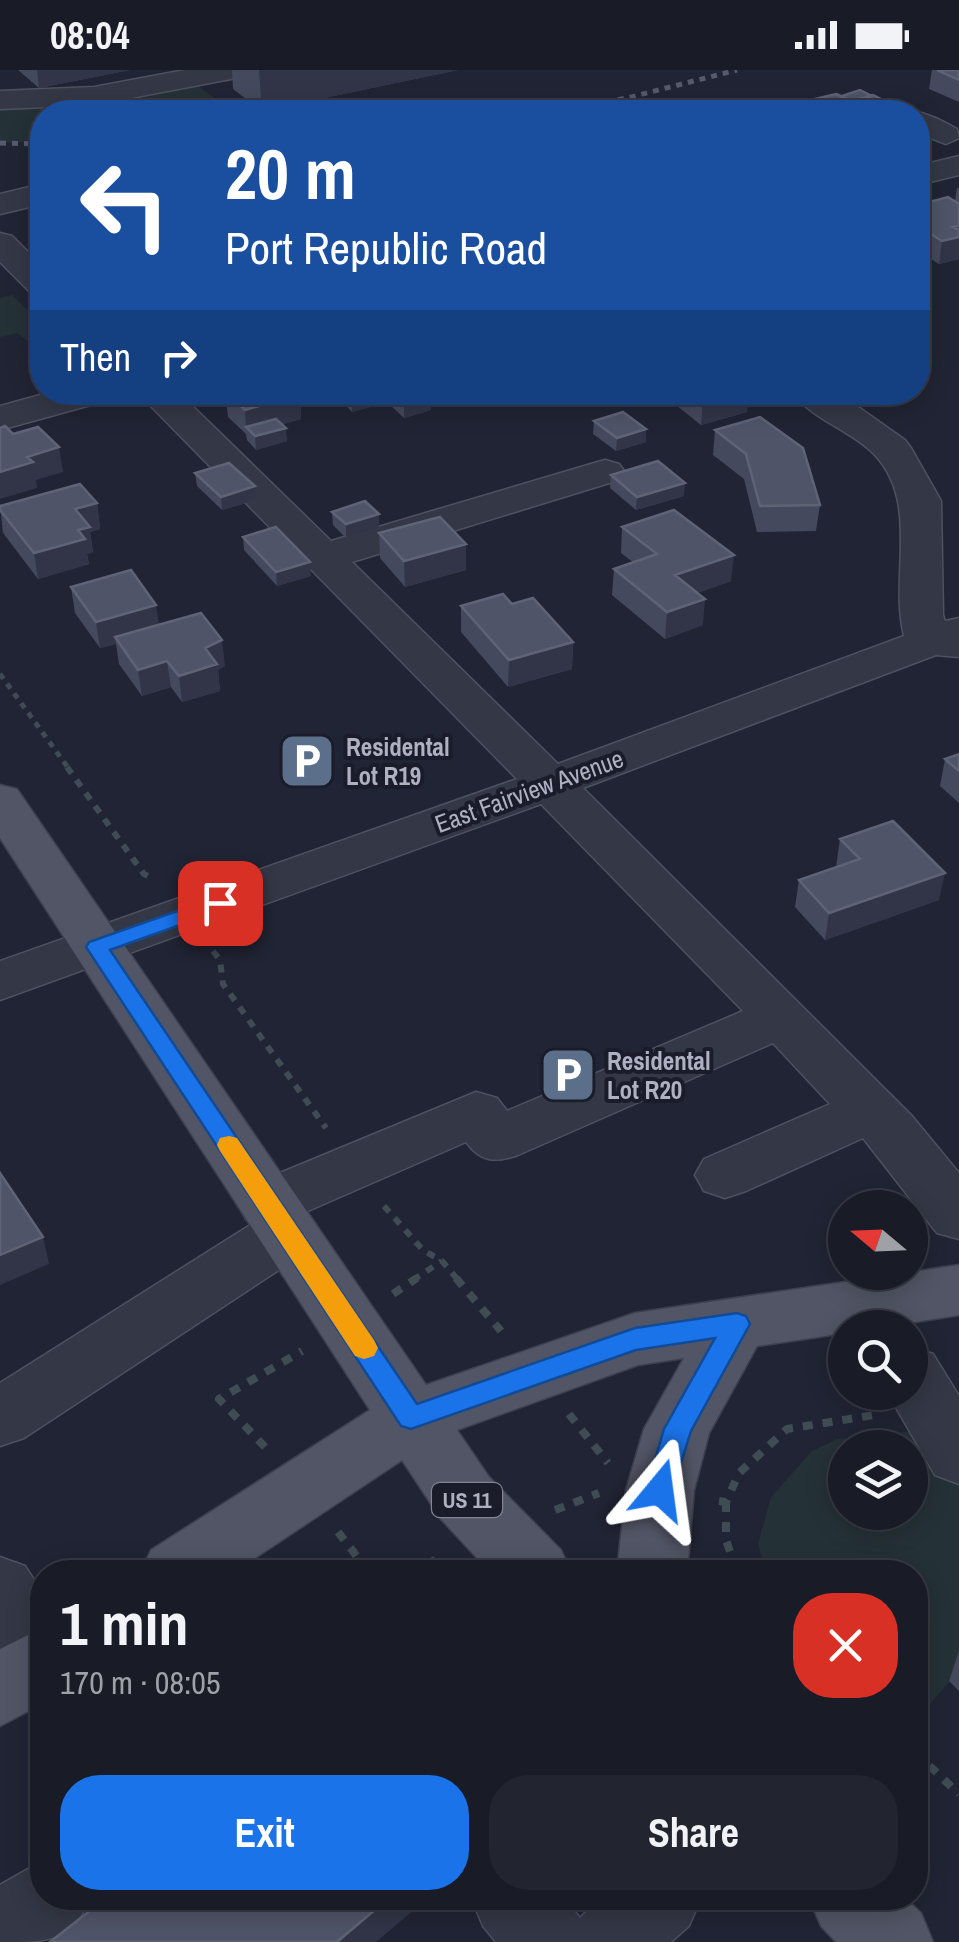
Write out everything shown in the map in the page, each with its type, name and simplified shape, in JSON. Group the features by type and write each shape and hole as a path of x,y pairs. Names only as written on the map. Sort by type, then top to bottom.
{"main road":[{"name":"US 11","path":"0,800 465,1498 517,1552"},
{"path":"895,1310 959,1290"},
{"path":"194,1560 411,1418 635,1339 737,1324 828,1319"},
{"path":"651,1560 642,1486 737,1324"},
{"path":"0,1691 30,1670"},
{"path":"861,1910 892,1942"}],"street":[{"path":"0,100 94,96 231,70"},
{"path":"930,129 956,144 930,166"},
{"path":"0,178 30,177"},
{"path":"0,204 30,197"},
{"path":"0,235 30,228"},
{"path":"0,243 30,273"},
{"path":"0,418 48,405"},
{"path":"169,405 871,1110 959,1216"},
{"path":"830,405 891,448 920,501 921,615 949,639"},
{"path":"320,558 605,472"},
{"name":"East Fairview Avenue","path":"0,982 949,639"},
{"path":"0,1418 353,1166 476,1112 497,1140 780,1017"},
{"path":"725,1175 871,1110"},
{"path":"0,1589 30,1635"},
{"path":"0,1935 34,1910"},
{"path":"521,1910 549,1942"},
{"path":"610,1942 647,1910"}],"path":[{"path":"0,674 144,874 158,880 220,960 223,984 402,1229 442,1261 537,1373 642,1486 726,1502"},
{"path":"360,1560 304,1486 219,1399 348,1324 442,1261"},
{"path":"733,1560 726,1540 726,1502 739,1473 787,1429 933,1412"},
{"path":"473,1560 517,1552 642,1486"},
{"path":"928,1764 959,1794"}],"shaded area":[{"path":"188,79 217,100 30,100 30,142 0,143 0,100"},
{"path":"12,295 30,312 30,343 17,333 0,337 0,298"},
{"path":"959,1426 959,1671 928,1706 928,1560 763,1560 758,1544 771,1497 812,1451 828,1443 828,1530 928,1530 928,1430 921,1430"}],"building":[{"path":"937,70 959,70 959,80"},
{"path":"860,90 872,96 850,100 842,96"},
{"path":"836,94 850,100 811,100"},
{"path":"873,95 883,100 856,100"},
{"path":"948,197 959,204 959,226 953,227 959,230 959,237 942,241 930,234 930,202"},
{"path":"623,412 646,429 617,438 594,421"},
{"path":"760,417 803,448 820,505 760,506 746,454 715,430"},
{"path":"276,419 286,428 255,436 246,427"},
{"path":"5,426 13,434 38,427 59,447 27,457 33,462 0,472 0,428"},
{"path":"658,461 685,483 637,497 611,475"},
{"path":"229,463 255,486 221,497 195,473"},
{"path":"80,484 97,503 75,509 90,527 78,530 85,539 34,553 0,510 0,506"},
{"path":"365,501 379,514 346,524 332,512"},
{"path":"674,510 734,555 675,575 705,599 667,612 614,569 657,554 622,527"},
{"path":"440,517 466,544 404,561 379,533"},
{"path":"276,527 310,562 276,572 243,537"},
{"path":"131,570 156,605 96,622 71,587"},
{"path":"503,594 512,604 533,598 573,642 509,660 461,606"},
{"path":"201,613 222,640 205,648 217,664 179,676 167,661 138,670 115,637"},
{"path":"959,754 959,771 945,759"},
{"path":"893,821 945,873 829,913 799,880 860,859 840,839"},
{"path":"0,1173 43,1237 0,1255"},
{"path":"91,1910 375,1910 337,1942 50,1942"}],"railway":[{"path":"616,100 737,70"},
{"path":"0,143 30,144"}],"slow traffic":[{"path":"229,1145 364,1348"}],"place":[{"name":"Residental Lot R19","path":"307,761"},
{"name":"Residental Lot R20","path":"568,1075"}],"route":[{"path":"220,903 97,947 411,1418 635,1339 737,1324 678,1429 660,1490"}]}
